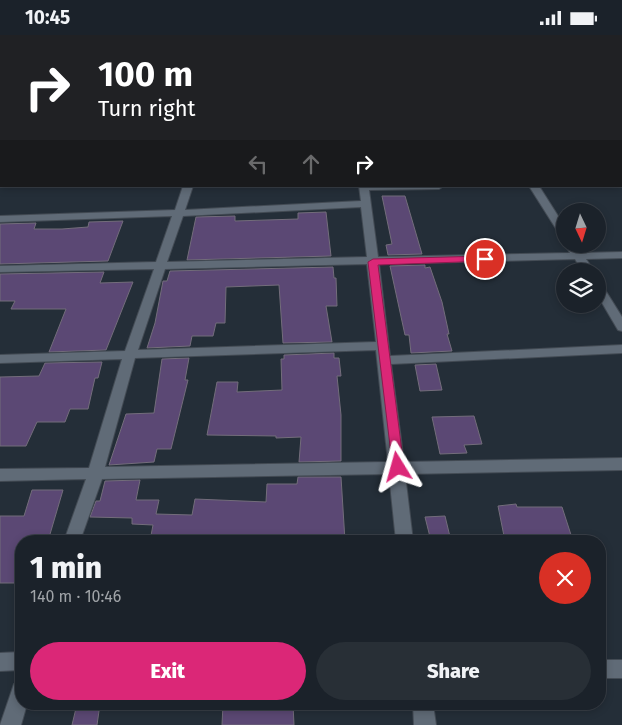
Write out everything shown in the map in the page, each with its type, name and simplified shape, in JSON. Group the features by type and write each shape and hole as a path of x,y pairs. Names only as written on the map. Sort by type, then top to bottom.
{"street":[{"path":"74,535 96,472 130,354 188,187"},
{"path":"364,187 404,535"},
{"path":"535,187 556,221"},
{"path":"0,219 178,213 366,203"},
{"path":"576,253 583,263"},
{"path":"0,269 622,255"},
{"path":"606,300 622,327"},
{"path":"0,359 382,346"},
{"path":"383,360 622,349"},
{"path":"0,475 622,464"},
{"path":"0,662 15,661"},
{"path":"606,669 622,669"},
{"path":"10,725 15,710"},
{"path":"424,710 426,725"}],"building":[{"path":"382,196 405,196 422,254 388,255 386,245 392,244"},
{"path":"326,212 331,256 187,260 196,217 235,216 235,221 298,219 298,213"},
{"path":"123,221 108,261 0,264 0,224 36,223 34,229 62,229 88,227 89,222"},
{"path":"425,265 425,268 430,267 442,302 452,351 411,353 409,335 405,335 390,266"},
{"path":"333,267 334,278 336,278 337,306 326,306 332,342 283,343 279,285 226,287 225,323 216,323 213,336 192,336 190,346 147,348 155,323 163,281 167,281 170,271"},
{"path":"104,272 100,283 133,282 106,350 49,352 66,309 11,309 15,301 0,301 0,274"},
{"path":"334,353 334,358 339,358 341,376 337,376 341,415 341,461 299,462 301,437 276,438 276,436 207,435 217,382 238,382 237,392 282,390 281,359 284,359 284,355"},
{"path":"189,358 185,380 188,380 171,449 157,449 154,462 109,465 126,414 154,413 162,359"},
{"path":"102,362 98,378 95,378 88,409 70,409 65,422 37,422 26,446 0,446 0,377 39,376 45,363"},
{"path":"436,364 442,390 420,391 415,365"},
{"path":"474,416 482,444 464,445 467,453 440,454 432,417"},
{"path":"298,477 341,477 345,535 151,535 153,525 132,524 132,518 90,517 96,501 100,501 105,481 140,480 136,500 159,500 156,514 192,515 195,499 266,502 267,484 297,484"},
{"path":"32,490 63,490 50,535 15,535 15,583 0,583 0,516 24,516"},
{"path":"516,504 517,507 562,507 571,535 504,535 498,506"},
{"path":"445,516 450,535 430,535 425,517"},
{"path":"76,710 99,710 97,725 72,725"},
{"path":"223,710 293,710 294,725 222,725"}],"route":[{"path":"398,467 383,360 373,262 485,259"}]}
